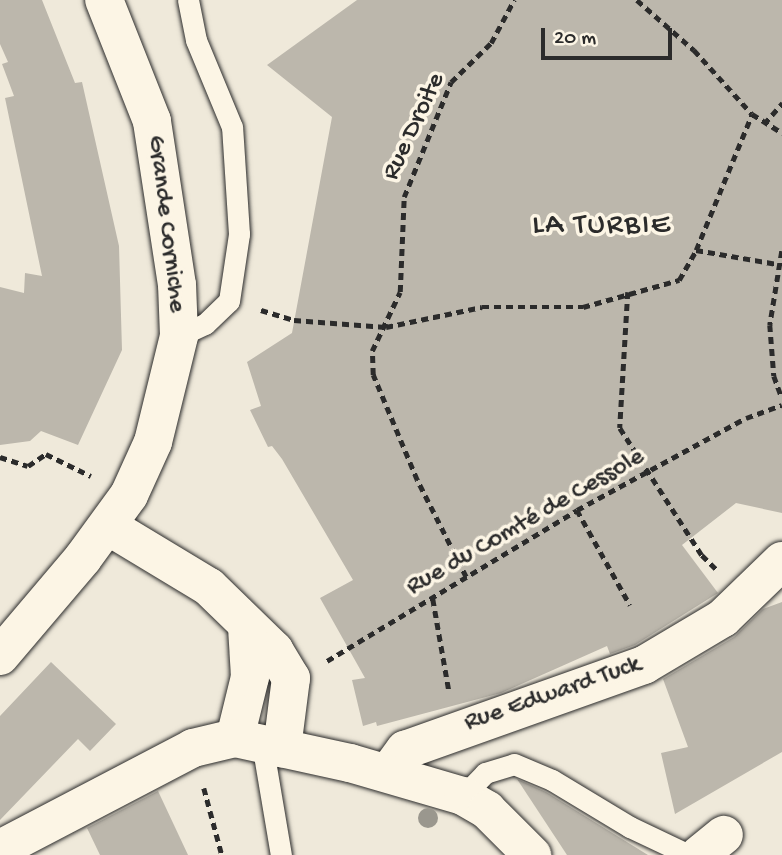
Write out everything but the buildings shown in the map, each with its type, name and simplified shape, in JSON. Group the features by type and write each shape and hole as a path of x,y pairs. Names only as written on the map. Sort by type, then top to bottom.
{"street":[{"name":"Grande Corniche","path":"0,656 118,510 153,442 178,336 177,285 152,121 104,0"},
{"path":"118,510 209,587 274,650 291,678 260,743"},
{"name":"Rue Edward Tuck","path":"388,774 405,750 456,729 643,665 734,609 782,561"},
{"path":"247,626 250,677 260,743"},
{"path":"0,849 193,748 260,743 388,774 463,796 487,810 532,855"}],"lane":[{"path":"178,336 205,324 229,301 239,234 232,127 195,40 188,0"},
{"path":"260,743 281,855"},
{"path":"463,796 485,773 514,764 552,780 630,827 689,855"}],"path":[{"name":"Rue Droite","path":"466,577 417,480 373,375 372,351 386,327 400,292 404,197 451,82 491,43 514,0"},
{"path":"637,0 694,51 752,114 782,133"},
{"path":"764,124 782,103"},
{"path":"229,301 294,320 386,327 482,307 583,307 628,292 679,280 696,250 752,114"},
{"path":"696,250 777,264"},
{"path":"782,251 777,264 771,325 774,376 782,398"},
{"path":"628,292 620,428 734,609"},
{"name":"Rue du Comté de Cessole","path":"291,678 336,657 577,510 746,418 782,405"},
{"path":"0,457 28,466 46,454 118,510"},
{"path":"577,510 630,605"},
{"path":"433,599 456,729"},
{"path":"193,748 222,855"}],"district":[{"name":"LA TURBIE","path":"602,227"}]}
